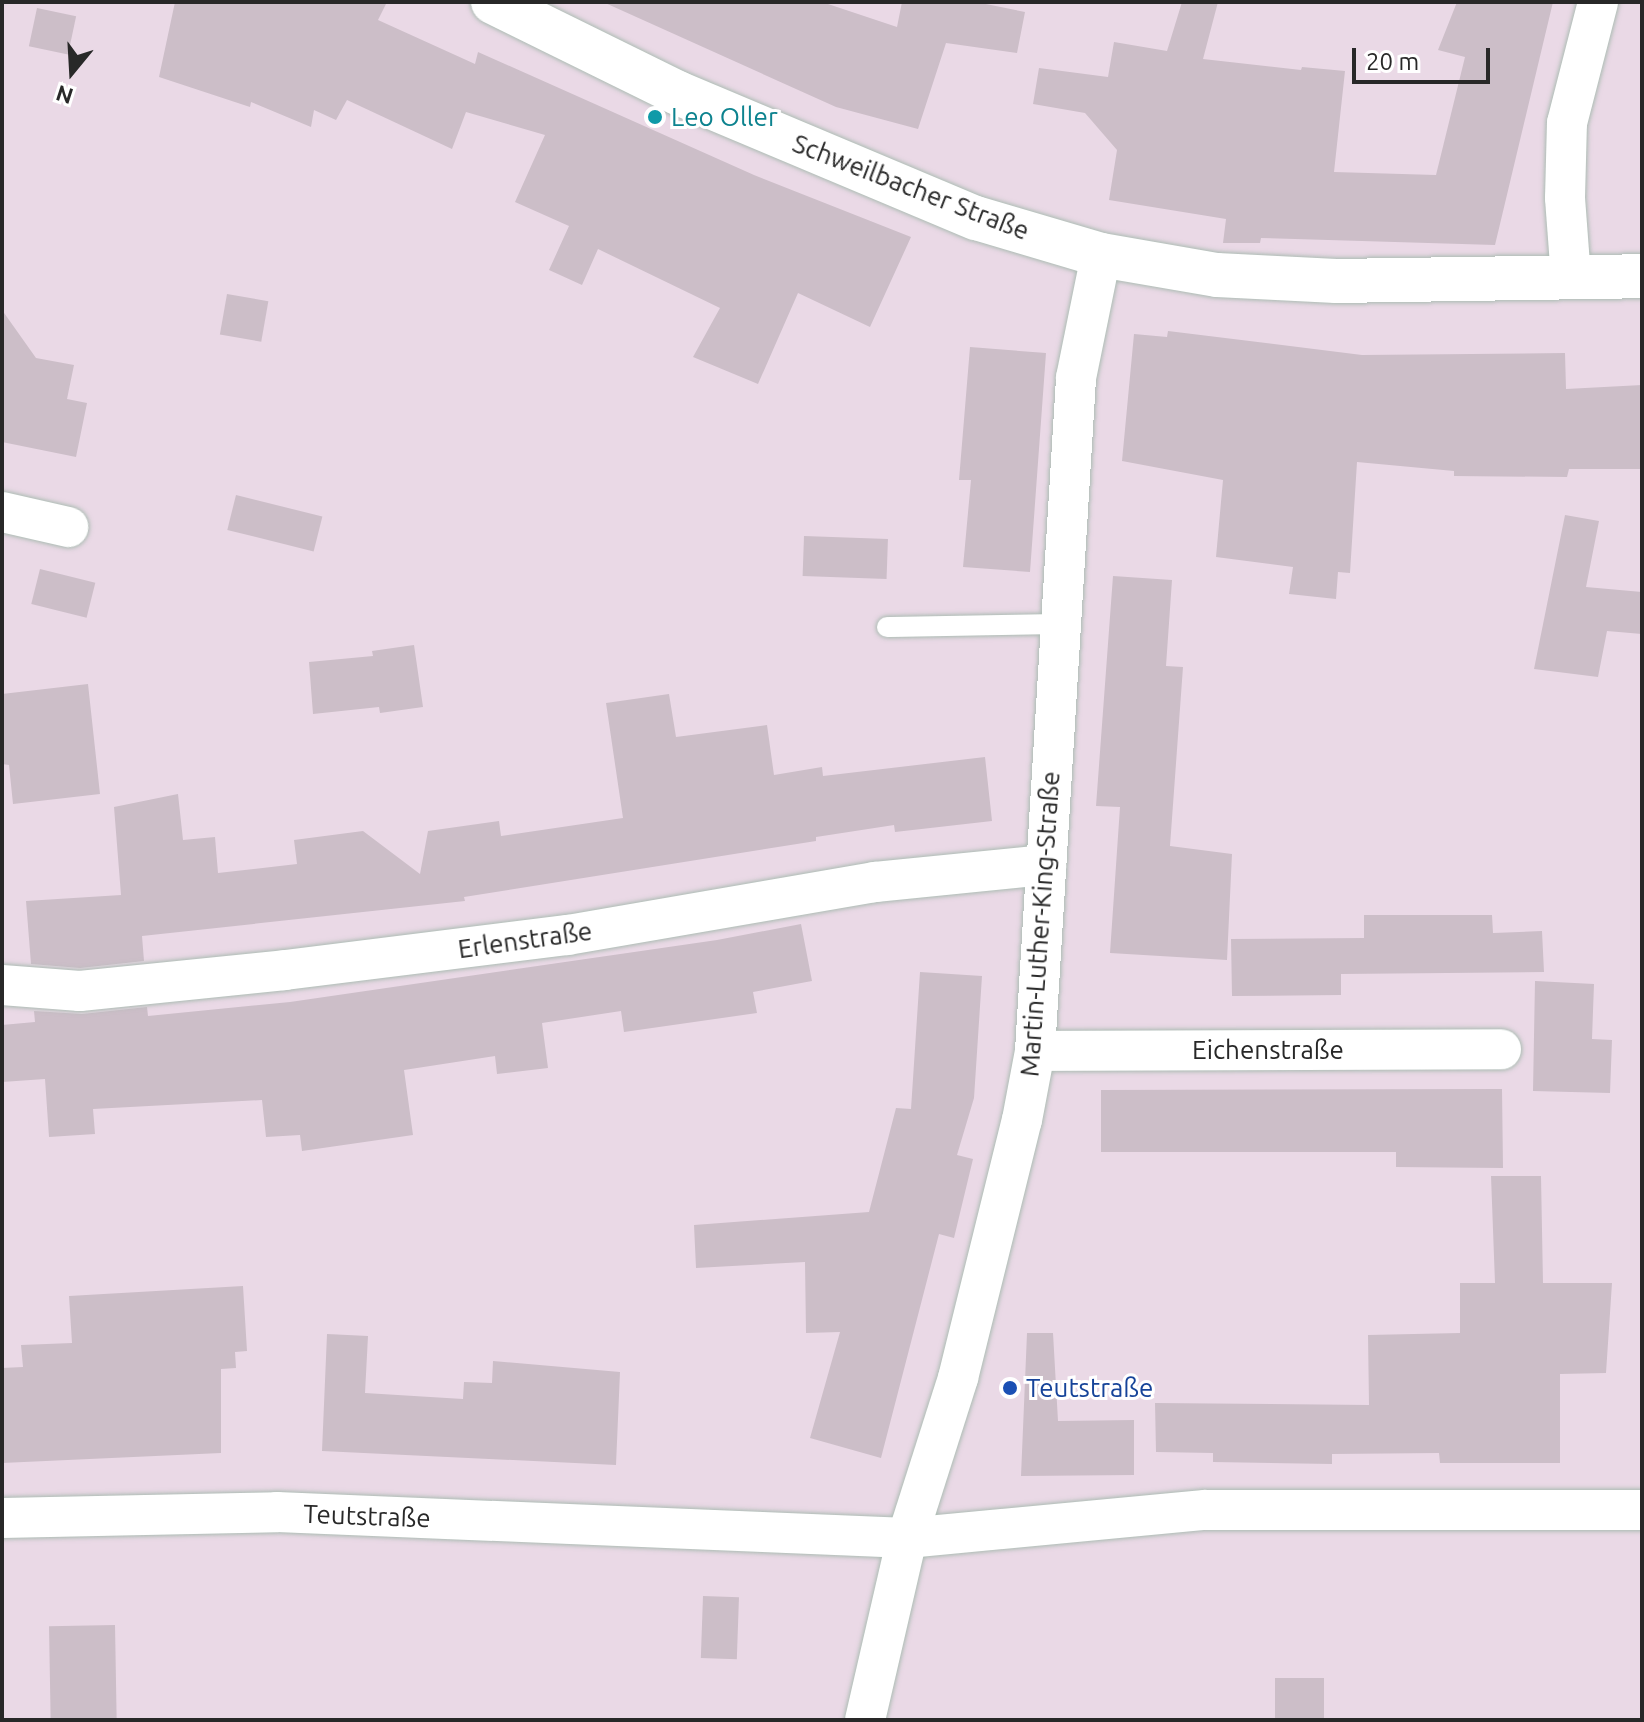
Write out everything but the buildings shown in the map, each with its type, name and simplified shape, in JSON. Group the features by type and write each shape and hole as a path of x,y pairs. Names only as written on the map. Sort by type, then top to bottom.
{"main road":[{"name":"Schweilbacher Straße","path":"493,2 678,93 976,218 1101,255 1232,276 1336,281 1642,276"}],"street":[{"path":"1571,278 1565,198 1567,123 1598,2"},
{"name":"Martin-Luther-King-Straße","path":"865,1720 907,1538 958,1378 1022,1120 1035,1051 1076,378 1101,255"},
{"path":"2,512 68,527"},
{"name":"Erlenstraße","path":"2,985 80,991 285,970 568,935 875,882 1046,865"},
{"name":"Eichenstraße","path":"1035,1051 1501,1049"},
{"name":"Teutstraße","path":"2,1518 277,1512 907,1538 1205,1510 1642,1510"}],"lane":[{"path":"887,627 1061,624"}],"place":[{"name":"Leo Oller","path":"655,117"},
{"name":"Teutstraße","path":"1010,1388"}]}
